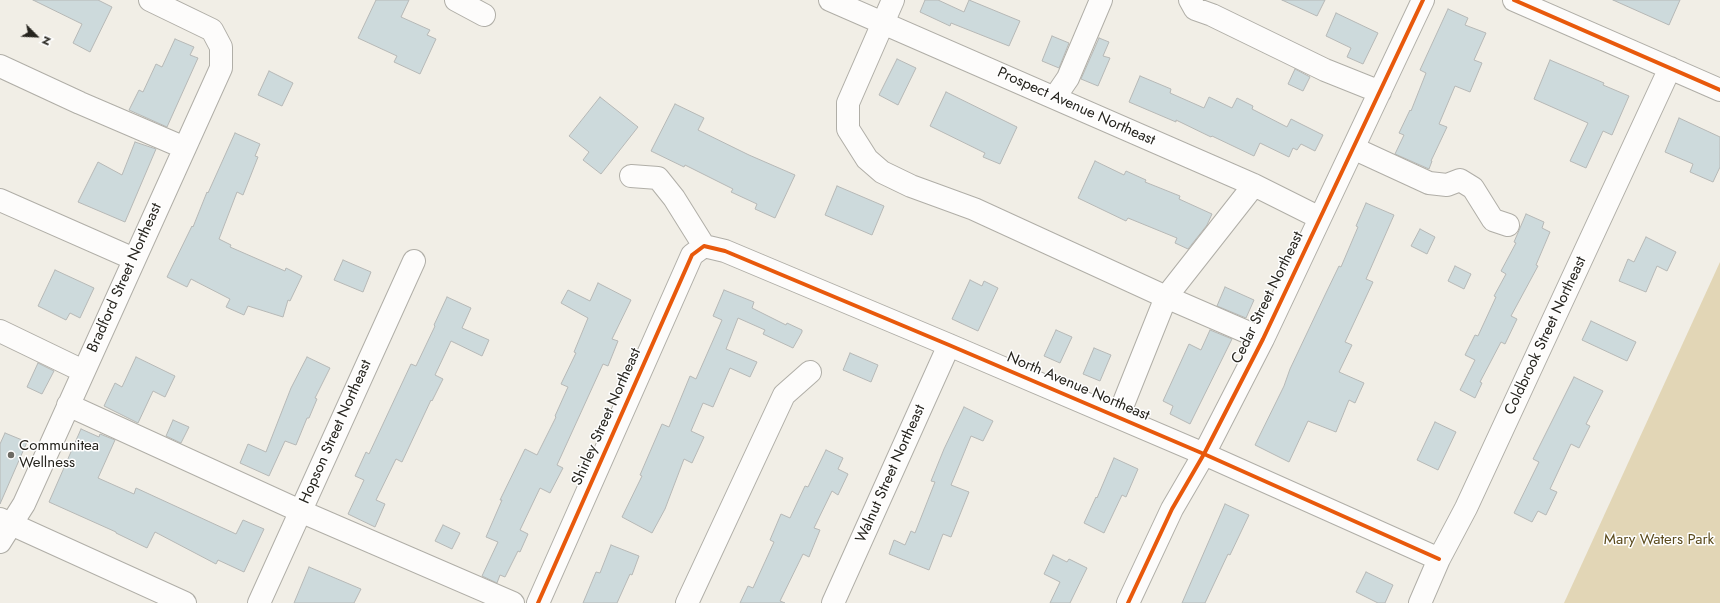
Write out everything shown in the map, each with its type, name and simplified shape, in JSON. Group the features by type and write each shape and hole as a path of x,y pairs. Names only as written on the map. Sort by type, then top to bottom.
{"street":[{"name":"Bradford Street Northeast","path":"0,542 6,521 24,504 221,68 221,48 212,30 150,0"},
{"path":"456,0 484,15"},
{"name":"Prospect Avenue Northeast","path":"830,0 1055,97 1254,186 1320,218"},
{"path":"893,0 848,103 848,129 867,159 882,172 911,186 974,209 1166,297 1263,339"},
{"path":"1055,97 1068,78 1101,0"},
{"path":"1190,0 1196,9 1212,15 1325,70 1380,92"},
{"name":"Cedar Street Northeast","path":"1128,603 1172,510 1204,454 1263,339 1423,0"},
{"path":"1514,0 1720,90"},
{"path":"0,66 80,103 185,148"},
{"name":"Coldbrook Street Northeast","path":"1420,603 1439,559 1469,501 1670,68"},
{"path":"1353,148 1429,183 1447,185 1460,180 1473,188 1493,220 1508,225"},
{"path":"631,176 658,178 674,198 704,246"},
{"path":"1118,417 1166,297 1254,186"},
{"path":"0,200 134,259"},
{"name":"North Avenue Northeast","path":"704,246 724,251 949,345 1204,454 1439,559"},
{"name":"Shirley Street Northeast","path":"538,603 692,255 704,246"},
{"name":"Hopson Street Northeast","path":"259,603 414,261"},
{"path":"0,331 83,371"},
{"name":"Walnut Street Northeast","path":"833,603 949,345"},
{"path":"686,603 784,395 810,372"},
{"path":"68,405 300,511 513,603"},
{"path":"6,521 185,603"}],"green space":[{"name":"Mary Waters Park","path":"1720,262 1720,603 1564,603"}],"building":[{"path":"33,0 98,0 112,7 90,52 73,43 82,24"},
{"path":"376,0 409,0 401,17 430,30 427,35 436,39 420,74 394,62 397,56 358,38"},
{"path":"925,0 938,0 964,12 969,0 1020,21 1009,46 951,23 950,26 920,12"},
{"path":"1282,0 1325,0 1317,16"},
{"path":"1613,0 1680,0 1669,25"},
{"path":"1448,9 1468,18 1465,25 1486,33 1474,60 1482,63 1470,92 1455,86 1439,124 1447,127 1431,161 1429,169 1395,154 1404,135 1399,133 1410,110 1411,111 1426,73 1420,70"},
{"path":"1336,13 1378,33 1363,64 1347,57 1351,48 1326,36"},
{"path":"1052,36 1069,43 1059,68 1042,61"},
{"path":"1099,38 1109,42 1103,56 1110,58 1098,86 1081,79"},
{"path":"175,39 194,47 190,55 198,58 167,127 129,110 139,90 143,92 156,64 162,67"},
{"path":"897,59 916,68 898,105 879,95"},
{"path":"1550,60 1604,83 1603,85 1629,96 1612,135 1603,131 1586,168 1570,161 1588,123 1534,99"},
{"path":"1295,69 1310,77 1303,91 1288,84"},
{"path":"269,71 293,83 282,106 258,95"},
{"path":"1140,76 1171,89 1170,93 1204,108 1209,97 1232,108 1237,98 1253,106 1252,109 1287,127 1291,119 1323,135 1315,151 1301,144 1297,150 1293,148 1289,157 1260,143 1254,156 1176,120 1176,122 1129,102"},
{"path":"946,92 1017,127 1000,164 983,157 985,153 930,126"},
{"path":"600,97 638,127 601,174 583,160 589,152 569,136"},
{"path":"675,104 704,118 698,130 749,155 795,175 775,218 755,209 757,204 731,192 733,189 685,165 684,167 651,151"},
{"path":"1679,118 1720,137 1720,167 1713,182 1690,172 1693,164 1665,152"},
{"path":"235,133 260,144 255,156 258,157 243,195 237,192 219,239 231,245 230,247 285,271 286,268 302,276 290,301 288,300 283,317 248,306 244,315 226,307 230,299 191,279 187,287 167,277 192,226 193,227 207,192 208,193"},
{"path":"135,142 156,149 125,222 78,202 98,162 122,175"},
{"path":"1095,161 1124,175 1126,171 1146,180 1145,182 1180,196 1179,199 1212,214 1207,225 1188,249 1175,243 1177,238 1128,218 1126,221 1078,198"},
{"path":"837,186 884,206 872,235 825,215"},
{"path":"1366,203 1394,215 1366,279 1373,282 1345,342 1352,345 1339,372 1364,383 1355,403 1349,400 1336,432 1308,421 1289,462 1255,445 1339,266 1341,267 1358,227 1356,226"},
{"path":"1526,214 1544,222 1542,228 1550,232 1536,265 1538,266 1511,316 1517,319 1505,344 1501,342 1480,382 1482,383 1475,398 1460,390 1475,360 1465,355 1475,335 1478,336 1496,297 1494,296 1506,274 1501,271 1516,243 1514,242"},
{"path":"1420,229 1435,237 1427,254 1411,246"},
{"path":"1646,237 1676,252 1667,271 1657,266 1646,292 1619,281 1628,259 1634,262"},
{"path":"343,260 371,272 363,292 334,280"},
{"path":"1455,266 1471,274 1464,289 1448,281"},
{"path":"55,270 94,288 80,318 70,313 66,320 38,306"},
{"path":"970,280 982,286 984,281 998,288 978,331 952,319"},
{"path":"598,283 631,300 612,339 618,341 608,366 603,364 557,465 563,468 550,493 540,488 520,530 528,534 520,552 518,551 505,577 500,575 497,583 482,576 498,542 486,537 502,500 500,500 525,449 537,455 556,417 555,416 568,387 561,384 576,353 574,352 588,318 561,303 568,290 590,301"},
{"path":"1225,287 1254,300 1246,318 1217,306"},
{"path":"724,290 754,302 752,308 786,325 787,323 802,330 802,332 793,348 763,334 765,330 738,318 726,349 757,362 750,377 730,368 713,407 703,403 691,431 704,437 692,463 684,459 665,509 652,533 622,517 642,476 640,475 662,424 669,427 690,376 696,379 722,320 713,316"},
{"path":"447,297 471,308 462,328 489,340 482,356 451,341 435,375 443,379 432,401 431,400 402,462 396,459 376,500 385,504 375,527 348,514 364,480 355,476 366,452 369,454 411,364 416,366"},
{"path":"1591,321 1636,342 1627,361 1582,340"},
{"path":"1056,330 1072,337 1060,363 1044,356"},
{"path":"1210,330 1232,339 1190,424 1170,414 1173,406 1163,401 1189,344 1201,350"},
{"path":"1094,348 1111,355 1100,381 1083,374"},
{"path":"850,353 878,365 871,382 843,370"},
{"path":"136,357 175,376 165,397 153,391 138,423 104,406 115,383 122,387"},
{"path":"307,357 330,368 315,398 317,399 309,418 307,418 296,445 285,441 269,476 240,463 248,444 266,452 291,388"},
{"path":"38,363 54,371 42,394 27,387"},
{"path":"1574,377 1603,391 1586,424 1590,426 1579,448 1571,444 1550,489 1557,492 1546,515 1538,511 1532,522 1514,513 1539,462 1533,459"},
{"path":"964,407 993,421 983,441 971,436 951,485 969,492 951,537 943,534 929,570 889,554 894,540 905,545 911,531 915,533 935,482 931,481"},
{"path":"173,420 189,427 181,443 166,436"},
{"path":"1435,422 1456,432 1438,470 1417,460"},
{"path":"81,429 99,437 100,434 115,440 98,478 134,494 136,488 236,534 243,520 264,529 244,572 218,560 216,564 155,532 147,548 116,532 49,502"},
{"name":"Communitea Wellness","path":"5,433 27,442 0,504 0,444"},
{"path":"826,450 843,458 838,469 848,474 838,495 832,491 814,528 820,530 809,557 803,554 780,601 785,603 740,603 748,586 753,588 774,542 770,540 781,514 790,518 805,486 808,487"},
{"path":"1114,458 1138,469 1126,497 1122,495 1104,533 1084,523 1096,497 1097,498"},
{"path":"1225,504 1249,515 1230,555 1228,554 1205,603 1182,603"},
{"path":"443,525 460,533 452,549 435,541"},
{"path":"611,545 639,556 632,575 630,574 617,603 583,603 596,572 600,573"},
{"path":"1053,555 1067,562 1069,559 1087,568 1070,603 1050,603 1060,582 1044,574"},
{"path":"309,567 361,589 354,603 294,603"},
{"path":"1366,572 1393,585 1385,603 1378,603 1356,592"}],"cycle path":[{"path":"1128,603 1172,509 1204,454 1263,339 1423,0"},
{"path":"1514,0 1720,90"},
{"path":"538,603 692,255 704,246 725,251 949,345 1204,454 1439,559"}],"place":[{"name":"Communitea Wellness","path":"11,455"}]}
